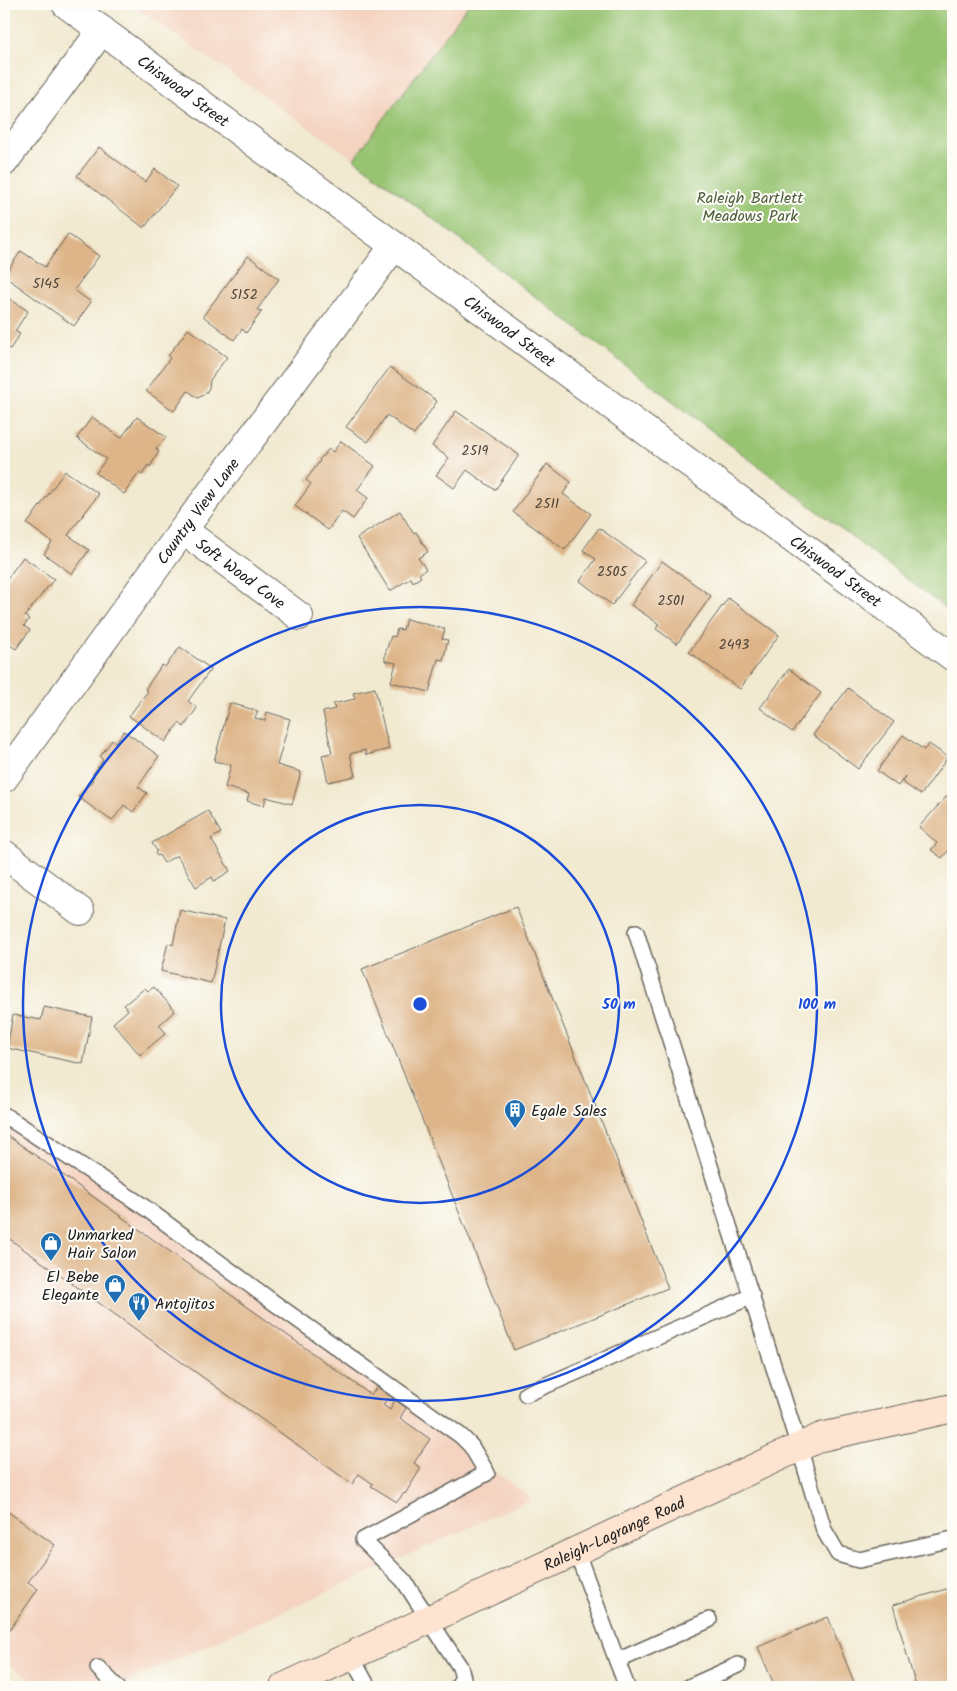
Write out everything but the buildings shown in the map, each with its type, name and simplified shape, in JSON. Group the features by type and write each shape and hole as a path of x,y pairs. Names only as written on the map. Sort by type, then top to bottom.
{"main road":[{"name":"Raleigh-Lagrange Road","path":"284,1687 822,1436 953,1408"}],"street":[{"name":"Chiswood Street","path":"66,4 953,656"},
{"path":"4,162 102,30"},
{"name":"Country View Lane","path":"4,778 183,530 394,246"},
{"name":"Soft Wood Cove","path":"183,530 299,616"},
{"path":"4,854 80,911"}],"lane":[{"path":"636,932 824,1530 838,1554 859,1560 953,1539"},
{"path":"4,1115 140,1204 281,1308 461,1436 471,1446 487,1473 363,1540 404,1581 460,1667 463,1678 456,1687"},
{"path":"526,1394 752,1296"},
{"path":"576,1550 627,1687"},
{"path":"617,1661 709,1620"},
{"path":"351,1656 368,1687"},
{"path":"689,1687 738,1665"},
{"path":"98,1668 116,1687"}],"shaded area":[{"path":"131,4 469,4 354,159"},
{"path":"4,1106 532,1499 115,1687 40,1687 4,1661"}],"green space":[{"name":"Raleigh Bartlett Meadows Park","path":"469,4 953,4 953,614 354,159"}],"place":[{"name":"Egale Sales","path":"515,1129"},
{"name":"Unmarked Hair Salon","path":"51,1262"},
{"name":"El Bebe Elegante","path":"115,1304"},
{"name":"Antojitos","path":"139,1322"}]}
